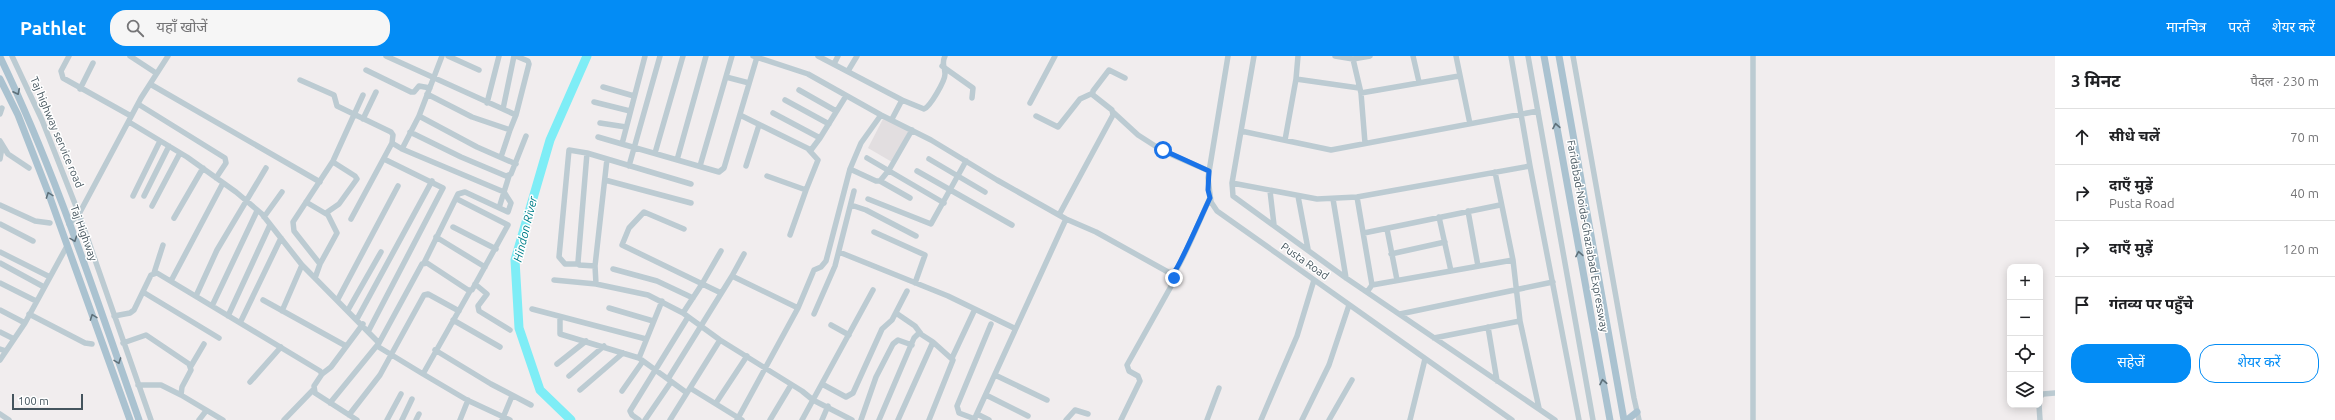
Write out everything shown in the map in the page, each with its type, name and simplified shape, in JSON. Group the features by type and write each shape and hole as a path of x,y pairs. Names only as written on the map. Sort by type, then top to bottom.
{"main road":[{"name":"Taj Highway","path":"0,56 27,112 140,420"},
{"name":"Faridabad-Noida-Ghaziabad Expressway","path":"1544,56 1610,420"},
{"name":"Faridabad-Noida-Ghaziabad Expressway","path":"1559,56 1624,420"},
{"path":"0,79 18,115 130,420"},
{"path":"1627,420 1637,412"}],"street":[{"name":"Taj highway service road","path":"12,56 42,120 79,214 151,420"},
{"path":"69,56 61,75 130,119 160,141 223,182 246,200 264,217 302,265 369,330 378,344 391,355 468,400 502,418 510,420"},
{"path":"130,56 156,73"},
{"path":"69,224 79,214 138,104 168,56"},
{"path":"386,56 516,115"},
{"path":"402,149 419,116 442,56"},
{"path":"448,56 480,70"},
{"path":"488,103 499,56"},
{"path":"501,157 516,115 529,64 528,61 515,56 504,110"},
{"path":"622,144 645,56"},
{"path":"629,166 660,56"},
{"path":"655,153 683,56"},
{"path":"677,160 706,56"},
{"path":"700,166 732,56"},
{"path":"818,56 921,109 927,108 945,76 942,66 945,56"},
{"path":"834,64 838,56"},
{"path":"848,71 857,56"},
{"path":"1030,103 1055,56"},
{"path":"598,137 719,172 722,171 740,115 755,57 800,70 881,115 912,130 1066,219 1096,232 1168,272 1174,272 1179,267 1186,246 1210,198 1208,190 1209,171 1228,56"},
{"path":"1254,56 1232,183 1231,192 1236,199 1308,249 1346,278 1555,420"},
{"path":"1285,140 1296,79 1298,56"},
{"path":"1335,56 1353,59 1370,56"},
{"path":"1413,56 1419,82"},
{"path":"1456,56 1470,124"},
{"path":"1511,56 1530,166 1579,420"},
{"path":"1528,56 1593,420"},
{"path":"1573,56 1639,420"},
{"path":"1753,56 1753,420"},
{"path":"1353,59 1360,90 1365,143"},
{"path":"80,88 93,63"},
{"path":"942,66 973,88 972,98"},
{"path":"366,70 411,92 414,92 419,86 472,117 510,130"},
{"path":"1036,116 1058,127 1080,98 1093,93 1109,70 1125,78"},
{"path":"1296,79 1360,90 1459,76"},
{"path":"726,77 749,82"},
{"path":"300,80 334,95 337,106 393,133 392,143 351,220"},
{"path":"150,84 320,182"},
{"path":"603,87 634,96"},
{"path":"799,90 836,111"},
{"path":"364,119 376,92"},
{"path":"1093,93 1138,135 1163,150 1209,171"},
{"path":"320,264 292,226 333,162 363,95"},
{"path":"809,150 820,138 846,96"},
{"path":"785,100 829,124"},
{"path":"892,119 902,100"},
{"path":"594,102 630,111"},
{"path":"138,104 225,158 226,162 216,178"},
{"path":"1241,131 1331,150 1538,111"},
{"path":"1059,215 1113,112"},
{"path":"773,113 820,138"},
{"path":"740,115 809,150 818,160 790,235"},
{"path":"560,317 560,334 586,340 641,359 670,381 688,391 716,403 739,419 798,308 814,270 821,267 826,261 850,169 861,143 881,115"},
{"path":"419,116 471,144 516,164"},
{"path":"600,123 626,127"},
{"path":"746,166 759,125"},
{"path":"880,181 889,170 912,130"},
{"path":"410,132 461,157 509,176"},
{"path":"499,208 509,176 516,164 526,136"},
{"path":"132,196 160,141"},
{"path":"330,403 378,344 424,263 457,199 458,194 465,192 508,212 511,203 504,192 402,149 392,143"},
{"path":"0,159 1,144"},
{"path":"1,144 14,158 29,168"},
{"path":"144,196 169,146"},
{"path":"595,266 565,264 559,257 569,150 587,152 691,184"},
{"path":"578,264 587,152"},
{"path":"152,206 180,153"},
{"path":"867,158 944,203"},
{"path":"369,330 443,190 442,185 384,159"},
{"path":"596,284 595,266 607,159"},
{"path":"929,159 985,192"},
{"path":"868,199 929,224 933,222 966,161"},
{"path":"326,213 339,204 357,178 333,162"},
{"path":"1232,183 1298,196 1333,199 1357,198 1530,166"},
{"path":"174,218 202,168"},
{"path":"196,296 217,250 266,168"},
{"path":"850,169 876,181 880,181 910,198"},
{"path":"917,171 1012,225"},
{"path":"1495,172 1500,205 1518,289 1520,321 1539,408"},
{"path":"767,176 806,190"},
{"path":"605,180 691,203"},
{"path":"357,319 432,181"},
{"path":"171,281 223,182"},
{"path":"338,300 398,186"},
{"path":"814,314 835,266 854,191"},
{"path":"1270,191 1274,225"},
{"path":"264,217 282,192"},
{"path":"1298,196 1308,249"},
{"name":"Pusta Road","path":"1210,198 1217,211 1512,420"},
{"path":"1357,198 1372,285"},
{"path":"423,374 435,350 470,291 476,284 508,226 457,199"},
{"path":"1333,199 1346,278"},
{"path":"306,202 326,213 337,233 320,264 315,278"},
{"path":"0,205 35,221 50,223"},
{"path":"851,205 866,210 916,236"},
{"path":"1364,233 1500,205"},
{"path":"212,306 257,211"},
{"path":"1468,211 1478,266"},
{"path":"684,229 644,212 629,228 622,245 721,293"},
{"path":"1439,217 1450,271"},
{"path":"975,418 995,375 1014,328 1066,219"},
{"path":"0,224 33,241"},
{"path":"228,316 270,225"},
{"path":"454,227 496,249"},
{"path":"1387,229 1397,280"},
{"path":"874,232 925,255 915,282"},
{"path":"240,323 281,238"},
{"path":"436,238 485,267"},
{"path":"1392,254 1444,242"},
{"path":"114,316 130,313 134,310 149,278 154,273 163,245"},
{"path":"0,360 3,350 14,339 25,323 67,246"},
{"path":"683,313 702,284 720,251"},
{"path":"0,252 50,276"},
{"path":"348,310 381,252"},
{"path":"839,252 915,282 1014,328"},
{"path":"645,420 670,381 700,327 744,254"},
{"path":"1367,292 1372,285 1512,260"},
{"path":"826,261 835,266"},
{"path":"0,263 44,287"},
{"path":"424,263 470,291"},
{"path":"282,311 302,265"},
{"path":"613,269 658,281 693,298"},
{"path":"1121,420 1140,381 1138,376 1129,371 1127,365 1174,281 1174,272"},
{"path":"154,273 171,281 281,347 322,374"},
{"path":"732,276 798,308"},
{"path":"554,280 596,284 637,292 662,301 683,313 700,327 766,368 813,400 828,406 842,417 852,420"},
{"path":"1261,420 1296,336 1314,280"},
{"path":"1400,314 1553,282"},
{"path":"0,283 36,301"},
{"path":"476,284 487,294 478,306 479,311 510,330"},
{"path":"802,420 873,290"},
{"path":"822,384 846,398 853,393 882,329 890,323 907,291"},
{"path":"142,292 219,338"},
{"path":"349,415 380,375 426,294 459,311"},
{"path":"263,300 346,346"},
{"path":"622,391 641,359 646,340 662,301"},
{"path":"1302,420 1329,365 1349,305"},
{"path":"609,308 653,321"},
{"path":"532,309 646,340"},
{"path":"929,420 953,363 952,358 975,309"},
{"path":"0,310 25,323"},
{"path":"896,313 915,326 921,334 952,358"},
{"path":"29,314 85,343 92,344"},
{"path":"639,420 632,415 630,411 688,317"},
{"path":"453,320 500,347"},
{"path":"1434,338 1520,321"},
{"path":"284,420 313,390 322,374 332,367 363,324"},
{"path":"989,420 975,418 960,413 957,406 991,324"},
{"path":"831,325 849,335"},
{"path":"1488,327 1497,381"},
{"path":"0,332 14,339"},
{"path":"879,420 916,334 921,334"},
{"path":"123,343 146,335 152,337 191,366"},
{"path":"557,364 586,340"},
{"path":"670,420 720,340"},
{"path":"861,420 876,377 893,344 898,340 912,345"},
{"path":"898,420 933,342"},
{"path":"181,395 182,387 191,366 204,344"},
{"path":"569,376 604,346"},
{"path":"250,382 281,347"},
{"path":"435,350 512,396 531,405"},
{"path":"580,390 623,353"},
{"path":"716,403 747,356"},
{"path":"1410,420 1425,359"},
{"path":"995,375 1047,400"},
{"path":"1329,420 1352,380"},
{"path":"138,385 161,385 223,420"},
{"path":"770,420 791,385"},
{"path":"1207,420 1219,388"},
{"path":"313,390 357,420"},
{"path":"387,420 401,394"},
{"path":"2043,394 2055,394"},
{"path":"986,395 1028,416"},
{"path":"502,418 512,396"},
{"path":"402,420 412,399"},
{"path":"460,420 468,400"},
{"path":"822,420 828,406"},
{"path":"2039,408 2040,420"},
{"path":"1066,420 1075,410 1088,414"},
{"path":"199,420 206,411"},
{"path":"0,414 9,420"}],"shaded area":[{"path":"884,117 909,130 892,162 868,148"}],"waterway":[{"name":"Hindon River","path":"571,420 540,390 519,328 515,260 550,140 587,56"}],"route":[{"path":"1163,150 1209,171 1208,190 1210,198 1186,246 1179,267 1174,272 1174,278"}]}
